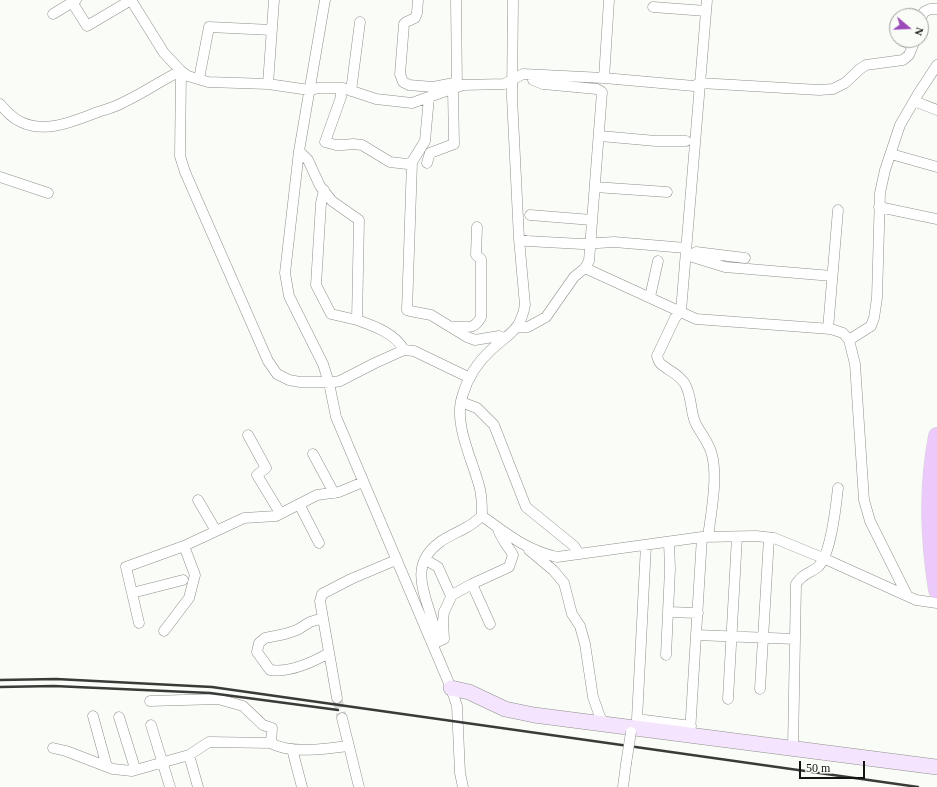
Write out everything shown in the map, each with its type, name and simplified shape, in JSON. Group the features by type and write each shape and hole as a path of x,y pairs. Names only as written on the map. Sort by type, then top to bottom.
{"main road":[{"path":"937,436 930,491 933,563 937,590"}],"street":[{"path":"53,14 74,1 87,26 131,0 164,53 181,71 188,76 208,82 268,84 310,90 319,88 340,88 376,99 412,103 456,86"},
{"path":"268,84 274,0"},
{"path":"325,0 299,151 285,274 289,296 323,364 329,383 336,416 350,446 363,482 396,560 435,646 451,688 457,706 460,773 463,787"},
{"path":"418,0 417,14 415,18 404,24 400,74 403,82 409,85 433,87 504,84 523,74 604,78 694,86 700,83 804,89 833,89 845,83 866,65 903,60 909,54 912,48"},
{"path":"427,163 430,153 454,144 456,0"},
{"path":"435,646 434,627 421,583 421,572 432,550 441,541 469,527 482,516 480,489 460,424 462,395 479,363 504,338 518,327 523,316 525,305 519,239 512,97 513,0"},
{"path":"604,78 609,0"},
{"path":"691,731 696,635 705,537 713,487 714,468 712,454 708,443 695,421 690,394 683,381 674,372 660,364 657,356 674,318 681,311 688,253 707,0"},
{"path":"653,7 706,10"},
{"path":"350,91 360,22"},
{"path":"199,79 209,27 272,30"},
{"path":"849,340 871,326 874,318 877,298 880,193 885,170 900,125 937,65"},
{"path":"0,104 9,115 21,122 33,126 52,127 76,121 124,103 181,71"},
{"path":"181,71 180,156 185,172 268,361 277,374 289,380 300,382 329,383 340,381 404,350 414,351 470,378"},
{"path":"518,327 528,327 546,317 574,277 585,268 588,261 590,244 600,136 602,92 597,89 543,84 534,80 533,75"},
{"path":"340,88 341,97 325,142 336,145 362,145 390,162 407,164 412,162"},
{"path":"429,97 425,141 412,162 407,310 430,315 467,337 475,340 500,336 504,338"},
{"path":"914,101 937,110"},
{"path":"600,136 656,141 686,141"},
{"path":"299,151 308,160 320,186 332,201 359,220 357,320"},
{"path":"891,154 937,167"},
{"path":"0,177 48,193"},
{"path":"595,187 667,192"},
{"path":"324,190 321,202 316,285 331,314 357,320 382,330 401,344 404,350"},
{"path":"880,207 937,219"},
{"path":"828,329 838,210"},
{"path":"530,216 592,220"},
{"path":"451,327 471,327 478,322 481,317 481,260 476,255 477,227"},
{"path":"519,239 527,241 590,244 614,242 688,253 725,267 832,276"},
{"path":"688,253 696,252 745,258"},
{"path":"650,297 658,261"},
{"path":"585,268 696,319 828,329 843,333 849,340 855,364 864,500 870,521 907,595"},
{"path":"461,402 477,408 494,425 526,507 574,546 579,554"},
{"path":"248,435 266,468 257,475 280,513"},
{"path":"313,454 334,493"},
{"path":"139,623 126,567 184,546 244,518 276,516 317,495 339,492 363,482"},
{"path":"793,748 796,584 801,577 818,566 823,558 834,523 838,488"},
{"path":"198,500 216,531"},
{"path":"299,504 318,544"},
{"path":"482,516 524,546 534,556 553,570 564,583 572,614 580,626 585,644 593,697 600,717 606,725"},
{"path":"435,646 444,639 444,612 451,596 509,566 513,555 507,544 500,536 498,527"},
{"path":"524,546 546,555 557,557 705,537 756,536 787,543 916,600 937,603"},
{"path":"728,699 737,537"},
{"path":"760,689 769,538"},
{"path":"666,656 670,569 669,542"},
{"path":"646,545 637,719 691,731 793,748 937,767"},
{"path":"164,631 188,598 195,575 184,546"},
{"path":"337,698 320,601 322,594 351,578 396,560"},
{"path":"426,560 438,567 451,596"},
{"path":"132,594 183,580"},
{"path":"472,584 490,624"},
{"path":"668,612 698,613"},
{"path":"323,618 310,622 298,630 265,638 259,643 257,652 270,670 276,671 301,666 329,653"},
{"path":"696,635 795,639"},
{"path":"451,688 469,692 505,709 534,715 631,730 691,731"},
{"path":"150,701 218,699 243,706 263,725 272,728 270,743"},
{"path":"93,716 107,767"},
{"path":"119,717 134,765 132,771"},
{"path":"342,718 359,787"},
{"path":"151,725 170,787"},
{"path":"623,787 631,730"},
{"path":"53,748 66,751 113,770 132,771 189,755 209,742 270,743 278,748 292,749 348,746"},
{"path":"292,749 302,787"},
{"path":"189,755 198,787"}],"tunnel":[{"path":"337,698 342,718"}],"railway":[{"path":"0,680 56,679 212,687 918,787"},
{"path":"0,687 54,686 210,693 338,710"}]}
